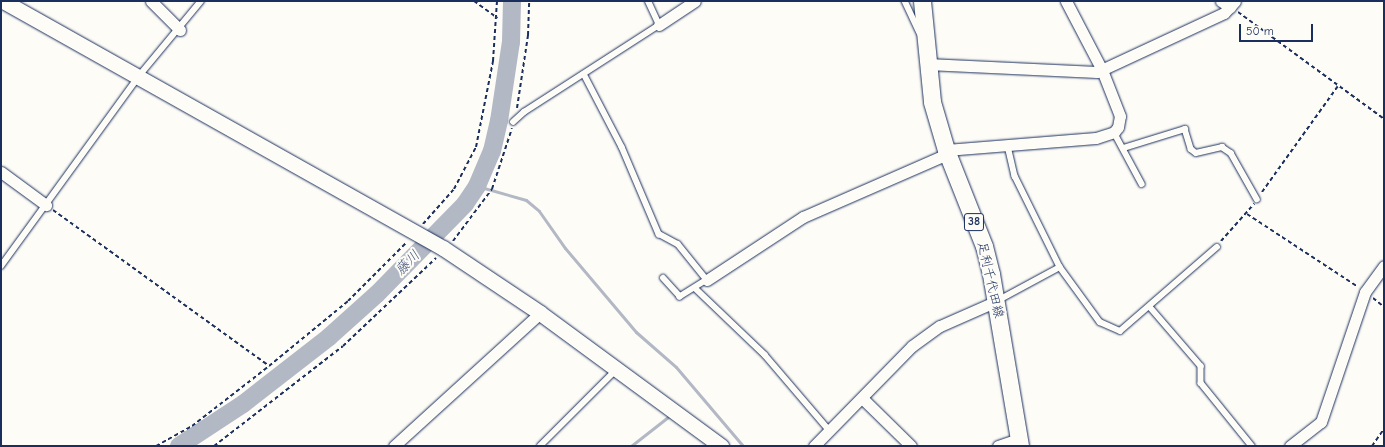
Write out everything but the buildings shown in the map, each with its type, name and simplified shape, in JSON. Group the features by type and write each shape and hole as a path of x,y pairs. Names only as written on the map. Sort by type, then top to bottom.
{"main road":[{"name":"足利千代田線","path":"922,1 927,64 932,102 946,152 984,246 997,301 1019,443"}],"street":[{"path":"3,1 418,232 540,313 617,368 721,446"},
{"path":"151,1 180,30"},
{"path":"659,25 696,1"},
{"path":"707,280 804,217 946,152 1096,138 1114,132 1120,116 1102,70 1066,1"},
{"path":"927,64 1102,70 1224,13 1229,3"},
{"path":"1,172 46,205"},
{"path":"1296,445 1321,422 1364,292 1384,266"},
{"path":"814,446 863,399 912,346 940,326 997,301"},
{"path":"394,446 540,313"},
{"path":"863,399 911,446"},
{"path":"998,446 1019,443"}],"lane":[{"path":"1,266 139,76 180,30 201,1"},
{"path":"513,122 524,112 659,25 648,1"},
{"path":"905,1 917,30 925,38"},
{"path":"584,74 622,147 659,234 678,244 707,280 680,297 663,278"},
{"path":"1124,148 1185,128 1192,149 1196,153 1222,147 1231,153 1257,199"},
{"path":"1114,132 1124,148 1130,166 1142,184"},
{"path":"1008,146 1015,176 1060,267 1100,322 1120,331 1217,247"},
{"path":"997,301 1060,267"},
{"path":"695,288 765,355 829,430"},
{"path":"1150,306 1201,366 1202,383 1252,446"},
{"path":"540,446 617,368"}],"path":[{"path":"474,1 497,18"},
{"path":"156,446 192,426 270,366 348,301 418,232 454,189 476,147 493,61 497,1"},
{"path":"214,446 343,346 444,249 488,196 492,189 513,122 526,56 529,1"},
{"path":"1229,3 1384,119"},
{"path":"1217,247 1247,214 1338,86"},
{"path":"46,205 270,366"},
{"path":"1247,214 1384,307"},
{"path":"1372,446 1384,429"}],"waterway":[{"name":"藤川","path":"179,446 243,404 329,337 377,294 465,204 477,186 492,151 499,121 511,42 512,1"},
{"path":"477,186 526,200 539,211 565,248 636,332 676,367 743,446"},
{"path":"631,446 668,417"}]}
